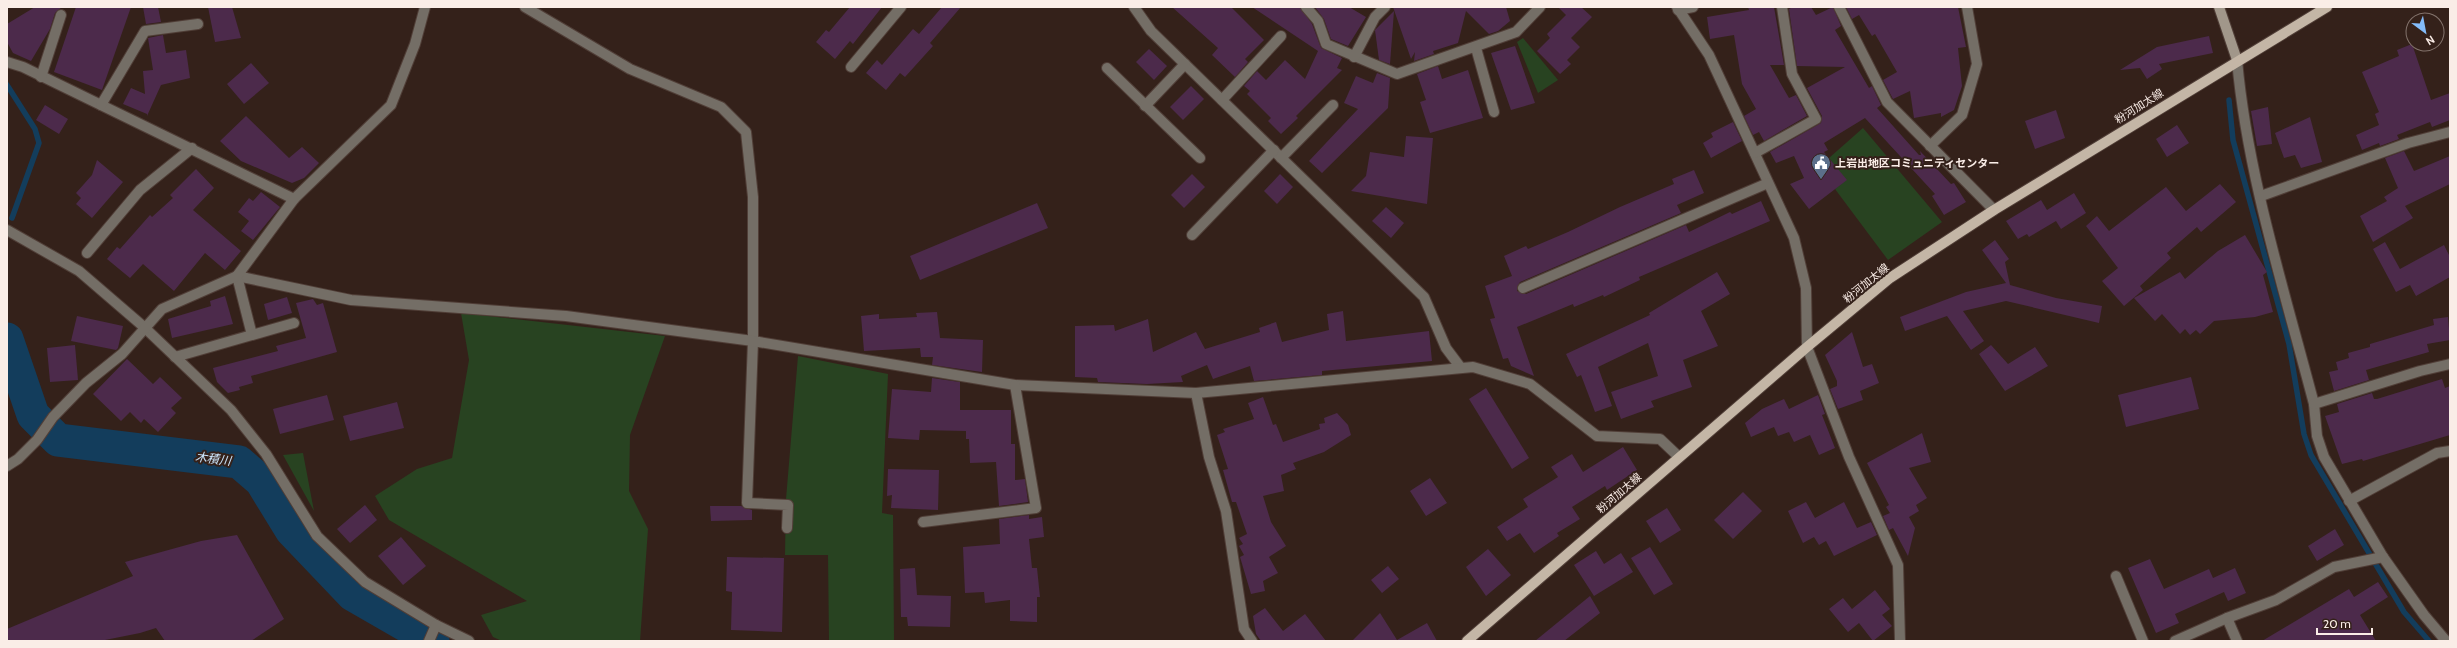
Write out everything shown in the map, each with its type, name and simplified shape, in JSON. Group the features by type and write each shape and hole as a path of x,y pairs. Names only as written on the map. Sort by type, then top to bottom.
{"main road":[{"path":"2219,7 2237,60"},
{"name":"粉河加太線","path":"1467,641 1807,347 1890,278 1994,210 2237,60 2327,7"}],"street":[{"path":"7,466 37,440 53,417 86,383 122,354 144,327 162,309 237,276 294,199 391,105 415,44 425,7"},
{"path":"525,7 630,69 720,107 746,132 754,197 753,341 747,503 788,505 787,528"},
{"path":"851,67 901,7"},
{"path":"1134,7 1151,31 1424,297 1446,348 1461,368"},
{"path":"1306,7 1318,21 1326,44 1397,74 1476,48 1516,32 1540,7"},
{"path":"1354,57 1374,18 1385,7"},
{"path":"1693,7 1678,8 1709,55 1794,238 1806,288 1807,347 1848,457 1898,565 1900,641"},
{"path":"1755,153 1816,119 1792,74 1782,7"},
{"path":"1839,7 1887,102 1994,210"},
{"path":"1930,146 1962,115 1977,64 1967,7"},
{"path":"41,77 61,15"},
{"path":"101,105 145,31 198,24"},
{"path":"1222,100 1281,36"},
{"path":"1476,48 1494,112"},
{"path":"2237,60 2241,108 2261,196 2314,404 2317,436 2324,457 2383,557 2424,615 2446,641"},
{"path":"7,62 192,148 294,199"},
{"path":"1145,106 1186,64"},
{"path":"1107,68 1200,158"},
{"path":"1281,158 1333,104"},
{"path":"2261,196 2408,143 2450,132"},
{"path":"88,253 140,190 192,148"},
{"path":"1192,235 1274,150"},
{"path":"1523,288 1768,183"},
{"path":"7,230 79,271 144,327 236,416 266,454 317,536 365,582 435,628 469,641"},
{"path":"237,276 351,300 566,316 753,341 1015,385 1196,393 1473,367 1530,384 1597,436 1660,439 1679,457"},
{"path":"237,276 252,335"},
{"path":"175,357 294,323"},
{"path":"2314,404 2420,371 2450,364"},
{"path":"923,522 1036,508 1015,385"},
{"path":"1196,393 1209,457 1226,511 1244,629 1252,641"},
{"path":"2349,501 2437,453 2450,451"},
{"path":"2175,641 2227,618 2276,600 2334,567 2383,557"},
{"path":"2116,576 2143,641"},
{"path":"2227,618 2237,641"},
{"path":"429,641 435,628"}],"green space":[{"path":"1523,38 1558,80 1538,93 1517,42"},
{"path":"1863,128 1942,222 1888,260 1835,189 1846,180 1829,158"},
{"path":"461,313 665,336 630,435 629,491 648,529 640,641 502,641 493,637 481,615 527,601 389,520 375,496 417,469 452,458 469,360"},
{"path":"798,356 888,374 882,513 893,515 894,641 829,641 828,555 785,555 786,499"},
{"path":"303,453 314,511 283,455"}],"building":[{"path":"35,7 62,7 55,13 50,29 31,61 13,53 7,42 7,24"},
{"path":"76,7 131,7 102,90 54,72"},
{"path":"143,7 158,7 161,22 146,24"},
{"path":"208,7 232,7 241,38 215,42"},
{"path":"850,7 882,7 853,44 850,41 835,59 816,42 826,30 829,32"},
{"path":"942,7 961,7 930,43 933,46 905,77 900,73 886,90 866,73 877,60 882,65 913,29 919,34"},
{"path":"1172,7 1231,7 1264,40 1245,59 1248,62 1235,77 1212,55 1218,48"},
{"path":"1252,7 1300,7 1312,24 1321,48 1342,58 1337,68 1342,70 1296,116 1298,118 1281,134 1268,121 1271,118 1247,94 1250,91 1244,86 1257,71 1266,80 1285,60 1305,79 1318,51"},
{"path":"1315,7 1349,7 1366,17 1348,46 1331,39 1324,19"},
{"path":"1393,7 1506,7 1510,21 1498,31 1489,34 1466,11 1458,43 1433,51 1434,54 1414,61 1415,52 1411,59"},
{"path":"1558,7 1581,7 1592,17 1571,38 1580,47 1567,60 1571,64 1560,74 1537,51 1550,38 1547,34 1566,15"},
{"path":"1748,7 1774,7 1784,65 1770,65 1789,98 1796,95 1807,116 1764,141 1759,132 1753,135 1744,116 1756,109 1742,84 1734,35 1710,39 1707,17 1749,10"},
{"path":"1793,7 1811,7 1816,15 1833,7 1841,26 1835,30 1869,88 1872,86 1881,105 1877,108 1919,155 1921,155 1920,151 1951,184 1954,183 1966,202 1944,215 1932,196 1935,194 1865,118 1824,143 1828,150 1824,152 1847,180 1809,209 1790,184 1804,178 1794,156 1776,163 1770,152 1821,123 1822,116 1807,88 1845,67 1797,66 1789,9"},
{"path":"1846,7 1958,7 1966,47 1958,48 1962,86 1954,110 1941,117 1941,113 1914,118 1910,91 1893,99 1883,80 1897,72 1875,34 1872,36 1859,15 1852,19"},
{"path":"1394,11 1390,64 1379,60 1375,30"},
{"path":"163,35 166,53 186,50 190,78 161,85 147,116 147,114 123,104 131,88 145,94 143,71 153,70 148,38"},
{"path":"2209,36 2213,53 2159,64 2162,69 2147,79 2140,68 2120,70 2157,47"},
{"path":"1515,46 1535,103 1511,110 1491,53"},
{"path":"2405,47 2405,52 2415,52 2431,100 2450,93 2450,120 2432,127 2430,122 2397,135 2399,139 2380,146 2379,143 2362,150 2356,135 2379,125 2375,114 2379,112 2362,72 2399,56 2397,50"},
{"path":"1149,49 1167,66 1154,80 1136,62"},
{"path":"251,63 269,83 244,104 227,84"},
{"path":"1438,66 1442,79 1468,70 1483,118 1430,133 1420,102 1426,100 1417,74"},
{"path":"1377,73 1390,78 1388,108 1322,173 1309,161 1358,109 1344,103 1356,76 1373,83"},
{"path":"1191,86 1204,99 1183,120 1170,107"},
{"path":"45,105 68,119 59,134 36,120"},
{"path":"2268,107 2272,144 2257,146 2251,111"},
{"path":"2056,110 2065,138 2035,149 2025,121"},
{"path":"246,116 289,158 302,147 319,163 304,178 292,183 241,161 220,141"},
{"path":"2310,117 2322,162 2301,168 2295,155 2284,158 2275,133"},
{"path":"1733,122 1742,141 1711,158 1703,143 1713,137 1711,133"},
{"path":"2177,125 2189,143 2167,157 2156,139"},
{"path":"1406,136 1433,138 1427,204 1351,191 1366,176 1370,152 1404,157"},
{"path":"2404,151 2414,171 2450,156 2450,184 2405,206 2413,218 2373,242 2360,216 2387,201 2384,197 2398,188 2385,158"},
{"path":"97,160 123,182 92,218 76,204 81,198 76,193 92,175"},
{"path":"196,169 214,188 193,210 241,251 225,270 205,253 174,291 143,264 130,278 107,259 117,247 120,249 150,215 152,217 173,198 170,195"},
{"path":"1694,170 1704,193 1677,205 1681,213 1520,282 1517,287 1517,291 1526,294 1686,225 1689,232 1730,212 1732,214 1761,201 1770,221 1639,277 1640,280 1604,297 1603,295 1574,307 1573,304 1517,327 1534,376 1511,366 1508,358 1503,359 1490,319 1495,318 1485,286 1512,276 1504,256 1526,246 1528,249 1568,232 1620,207 1674,184 1672,179"},
{"path":"1192,174 1205,187 1184,208 1171,195"},
{"path":"1280,174 1293,187 1277,204 1264,191"},
{"path":"2220,184 2236,202 2201,232 2197,227 2167,253 2171,258 2140,286 2143,290 2124,306 2102,281 2118,268 2086,226 2097,216 2109,231 2166,187 2186,211"},
{"path":"261,192 280,207 253,240 241,231 249,221 238,212 249,198 253,201"},
{"path":"2074,193 2086,213 2061,229 2056,221 2029,237 2027,234 2018,239 2006,221 2041,200 2047,210"},
{"path":"1037,203 1048,228 920,280 910,256"},
{"path":"1386,207 1404,223 1391,238 1372,221"},
{"path":"2245,235 2267,272 2263,275 2273,312 2255,317 2214,321 2200,334 2196,330 2190,335 2185,329 2180,334 2162,314 2155,321 2134,298 2180,272 2185,279 2218,251"},
{"path":"1995,240 2009,259 2005,262 2010,285 2056,298 2102,306 2099,323 2006,301 1963,311 1984,341 1971,350 1947,316 1905,331 1900,317 1966,292 2006,283 1982,250"},
{"path":"2385,242 2400,269 2444,245 2450,257 2450,277 2416,296 2410,285 2396,292 2373,249"},
{"path":"1717,272 1730,294 1701,311 1718,346 1683,360 1692,387 1651,401 1654,407 1621,419 1611,392 1658,376 1648,343 1598,367 1612,406 1595,412 1581,375 1577,377 1566,354 1650,315 1649,313"},
{"path":"225,296 233,324 172,338 168,319 211,306 210,301"},
{"path":"287,297 292,313 268,320 264,304"},
{"path":"313,299 317,305 323,303 337,352 251,376 253,383 239,387 240,390 228,393 217,382 213,368 278,351 276,346 306,338 296,303"},
{"path":"1343,311 1346,341 1429,331 1432,361 1322,371 1322,375 1254,381 1250,366 1213,379 1207,365 1181,376 1183,382 1147,384 1098,382 1097,378 1075,377 1075,326 1114,325 1115,331 1148,319 1153,352 1196,332 1205,349 1260,332 1259,328 1276,322 1282,342 1329,330 1327,314"},
{"path":"937,312 940,338 983,340 982,372 932,365 933,357 921,357 920,348 864,351 861,316 879,314 879,319 917,317 916,313"},
{"path":"77,316 123,326 118,348 116,350 71,341"},
{"path":"2448,317 2450,340 2427,344 2429,352 2366,370 2369,380 2334,391 2329,372 2338,370 2336,362 2349,358 2348,353 2370,347 2370,344 2434,325 2433,319"},
{"path":"1852,332 1863,367 1872,364 1879,383 1860,391 1863,400 1838,409 1830,389 1837,386 1837,381 1825,355"},
{"path":"75,345 78,380 50,382 47,348"},
{"path":"1991,345 2008,364 2035,347 2048,366 2005,391 1979,354"},
{"path":"127,359 153,384 160,377 182,398 171,408 176,413 158,432 144,419 141,423 130,412 121,421 93,394"},
{"path":"2191,377 2199,409 2126,427 2118,395"},
{"path":"932,378 960,382 960,410 1011,410 1011,444 1015,444 1015,480 1025,479 1028,502 999,506 996,462 970,463 969,439 966,439 966,431 920,430 919,440 888,438 892,389 931,392"},
{"path":"2442,379 2445,388 2450,386 2450,435 2363,461 2362,459 2342,464 2325,416 2339,412 2337,404 2372,393 2374,399 2377,399"},
{"path":"1486,388 1529,458 1512,469 1469,399"},
{"path":"327,395 334,420 280,434 273,409"},
{"path":"1818,395 1825,414 1822,415 1835,448 1819,455 1810,435 1794,442 1789,432 1778,436 1774,427 1751,437 1745,423 1762,409 1784,399 1789,409"},
{"path":"1263,397 1273,425 1276,424 1283,442 1320,429 1319,424 1325,423 1324,418 1337,413 1348,425 1351,435 1324,452 1293,463 1296,469 1281,475 1284,491 1263,496 1271,522 1286,546 1269,557 1278,573 1263,581 1265,591 1251,594 1240,557 1244,555 1239,546 1243,544 1239,538 1247,534 1236,502 1232,502 1223,470 1228,469 1217,435 1225,432 1223,429 1254,419 1248,403"},
{"path":"397,402 404,428 350,441 343,416"},
{"path":"1922,433 1931,462 1909,468 1927,498 1916,505 1919,511 1909,517 1915,528 1908,556 1893,528 1889,530 1883,516 1890,513 1886,507 1889,505 1867,463"},
{"path":"1623,447 1637,470 1607,490 1605,486 1572,507 1580,519 1557,533 1559,536 1534,553 1520,533 1507,541 1497,527 1528,507 1523,499 1558,477 1551,467 1572,454 1583,472"},
{"path":"888,469 939,470 938,510 891,508 892,495 887,496"},
{"path":"1430,478 1447,503 1426,516 1410,491"},
{"path":"1743,492 1762,511 1733,539 1714,520"},
{"path":"1806,502 1815,518 1844,502 1857,528 1871,522 1877,535 1834,556 1826,541 1819,545 1814,537 1803,543 1788,511"},
{"path":"365,505 377,520 350,543 337,529"},
{"path":"710,506 741,506 752,510 752,520 711,521"},
{"path":"1667,508 1681,530 1660,543 1646,521"},
{"path":"1029,515 1029,519 1042,517 1044,537 1029,539 1032,568 1037,568 1040,597 1037,597 1037,622 1010,621 1010,600 985,603 984,592 965,593 963,547 1000,544 999,519"},
{"path":"2335,529 2344,545 2317,561 2308,546"},
{"path":"237,535 284,619 251,641 165,641 156,628 140,633 100,641 7,641 7,629 133,576 125,562 201,541"},
{"path":"401,537 426,566 403,585 378,556"},
{"path":"1650,547 1673,584 1654,595 1631,558"},
{"path":"1488,549 1511,575 1486,596 1466,567"},
{"path":"1596,551 1604,564 1621,553 1633,572 1594,596 1574,565"},
{"path":"727,557 784,558 782,632 731,630 732,592 726,591"},
{"path":"2150,559 2164,589 2209,569 2213,578 2235,568 2246,593 2228,601 2224,592 2175,614 2179,623 2156,633 2128,568"},
{"path":"1388,566 1399,579 1382,593 1371,580"},
{"path":"915,568 917,595 951,596 950,627 908,626 907,617 901,617 900,569"},
{"path":"2378,582 2388,597 2360,615 2376,641 2262,641 2349,589 2354,597"},
{"path":"1875,590 1890,609 1882,615 1892,626 1873,641 1859,623 1848,632 1829,609 1843,598 1852,609"},
{"path":"1590,596 1600,613 1564,641 1535,641"},
{"path":"1265,608 1283,631 1305,614 1326,641 1261,641 1256,634 1253,616"},
{"path":"1380,613 1397,640 1427,623 1437,641 1352,641"}],"waterway":[{"path":"7,85 35,129 39,143 12,218"},
{"path":"2229,100 2233,140 2289,344 2304,434 2311,455 2404,612 2429,641"},
{"name":"木積川","path":"7,339 33,415 58,440 239,462 261,481 291,530 353,595 433,641"}],"place":[{"name":"上岩出地区コミュニティセンター","path":"1821,180"}]}
